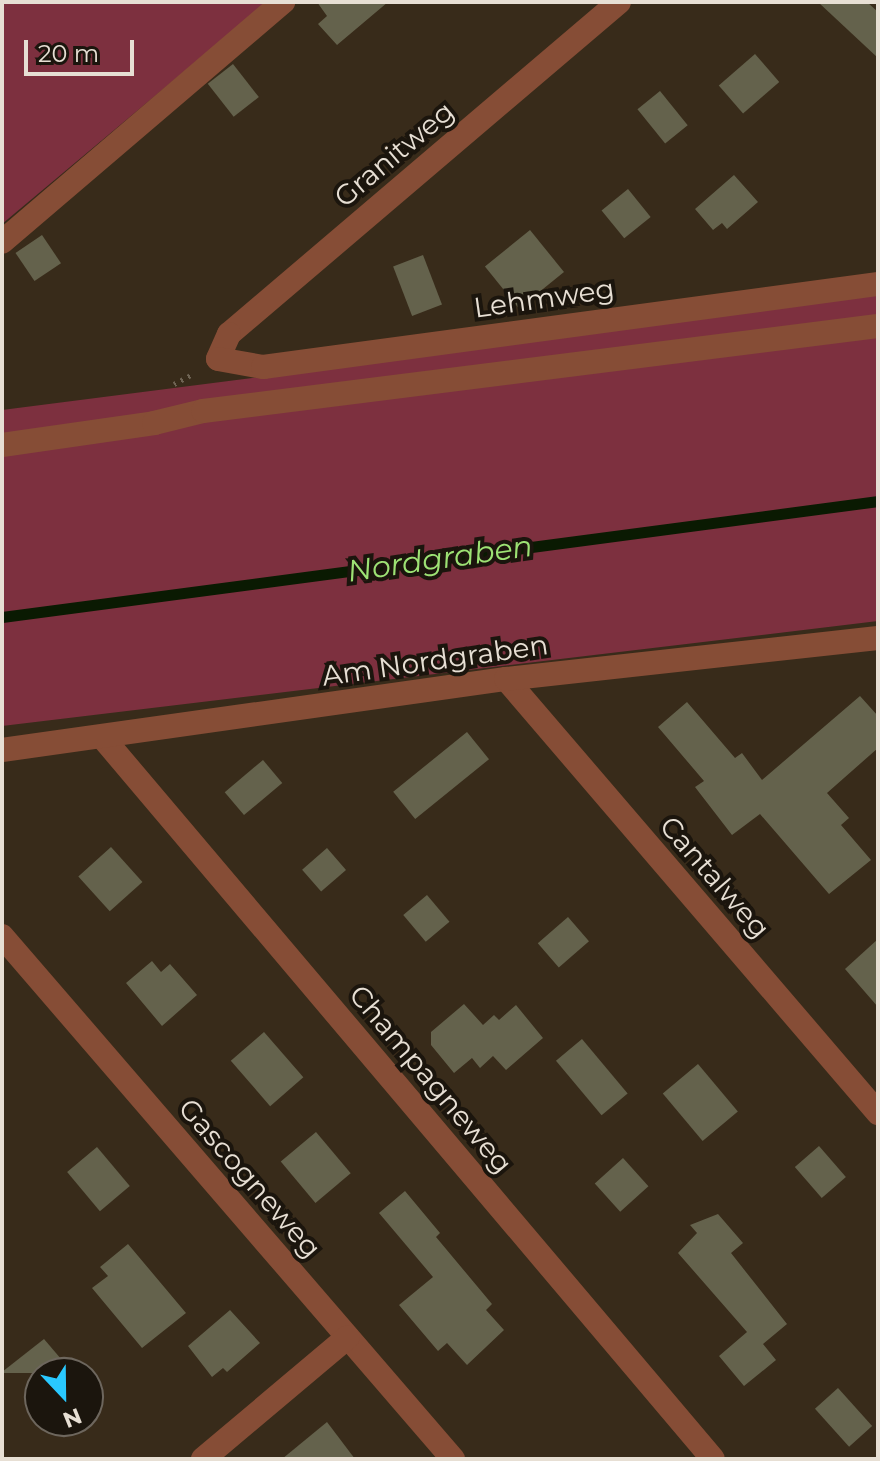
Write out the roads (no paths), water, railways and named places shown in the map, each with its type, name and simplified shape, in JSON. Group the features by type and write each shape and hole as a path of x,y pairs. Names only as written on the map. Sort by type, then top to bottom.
{"lane":[{"path":"2,242 283,2"},
{"name":"Granitweg","path":"218,359 229,334 619,2"},
{"name":"Lehmweg","path":"218,359 263,367 878,284"},
{"path":"2,445 154,423 203,411 878,326"},
{"name":"Am Nordgraben","path":"2,750 506,679 878,638"},
{"name":"Cantalweg","path":"506,679 878,1113"},
{"name":"Champagneweg","path":"103,738 713,1459"},
{"name":"Gascogneweg","path":"2,936 453,1459"},
{"path":"203,1459 348,1337"}],"waterway":[{"name":"Nordgraben","path":"2,617 878,501"}]}
